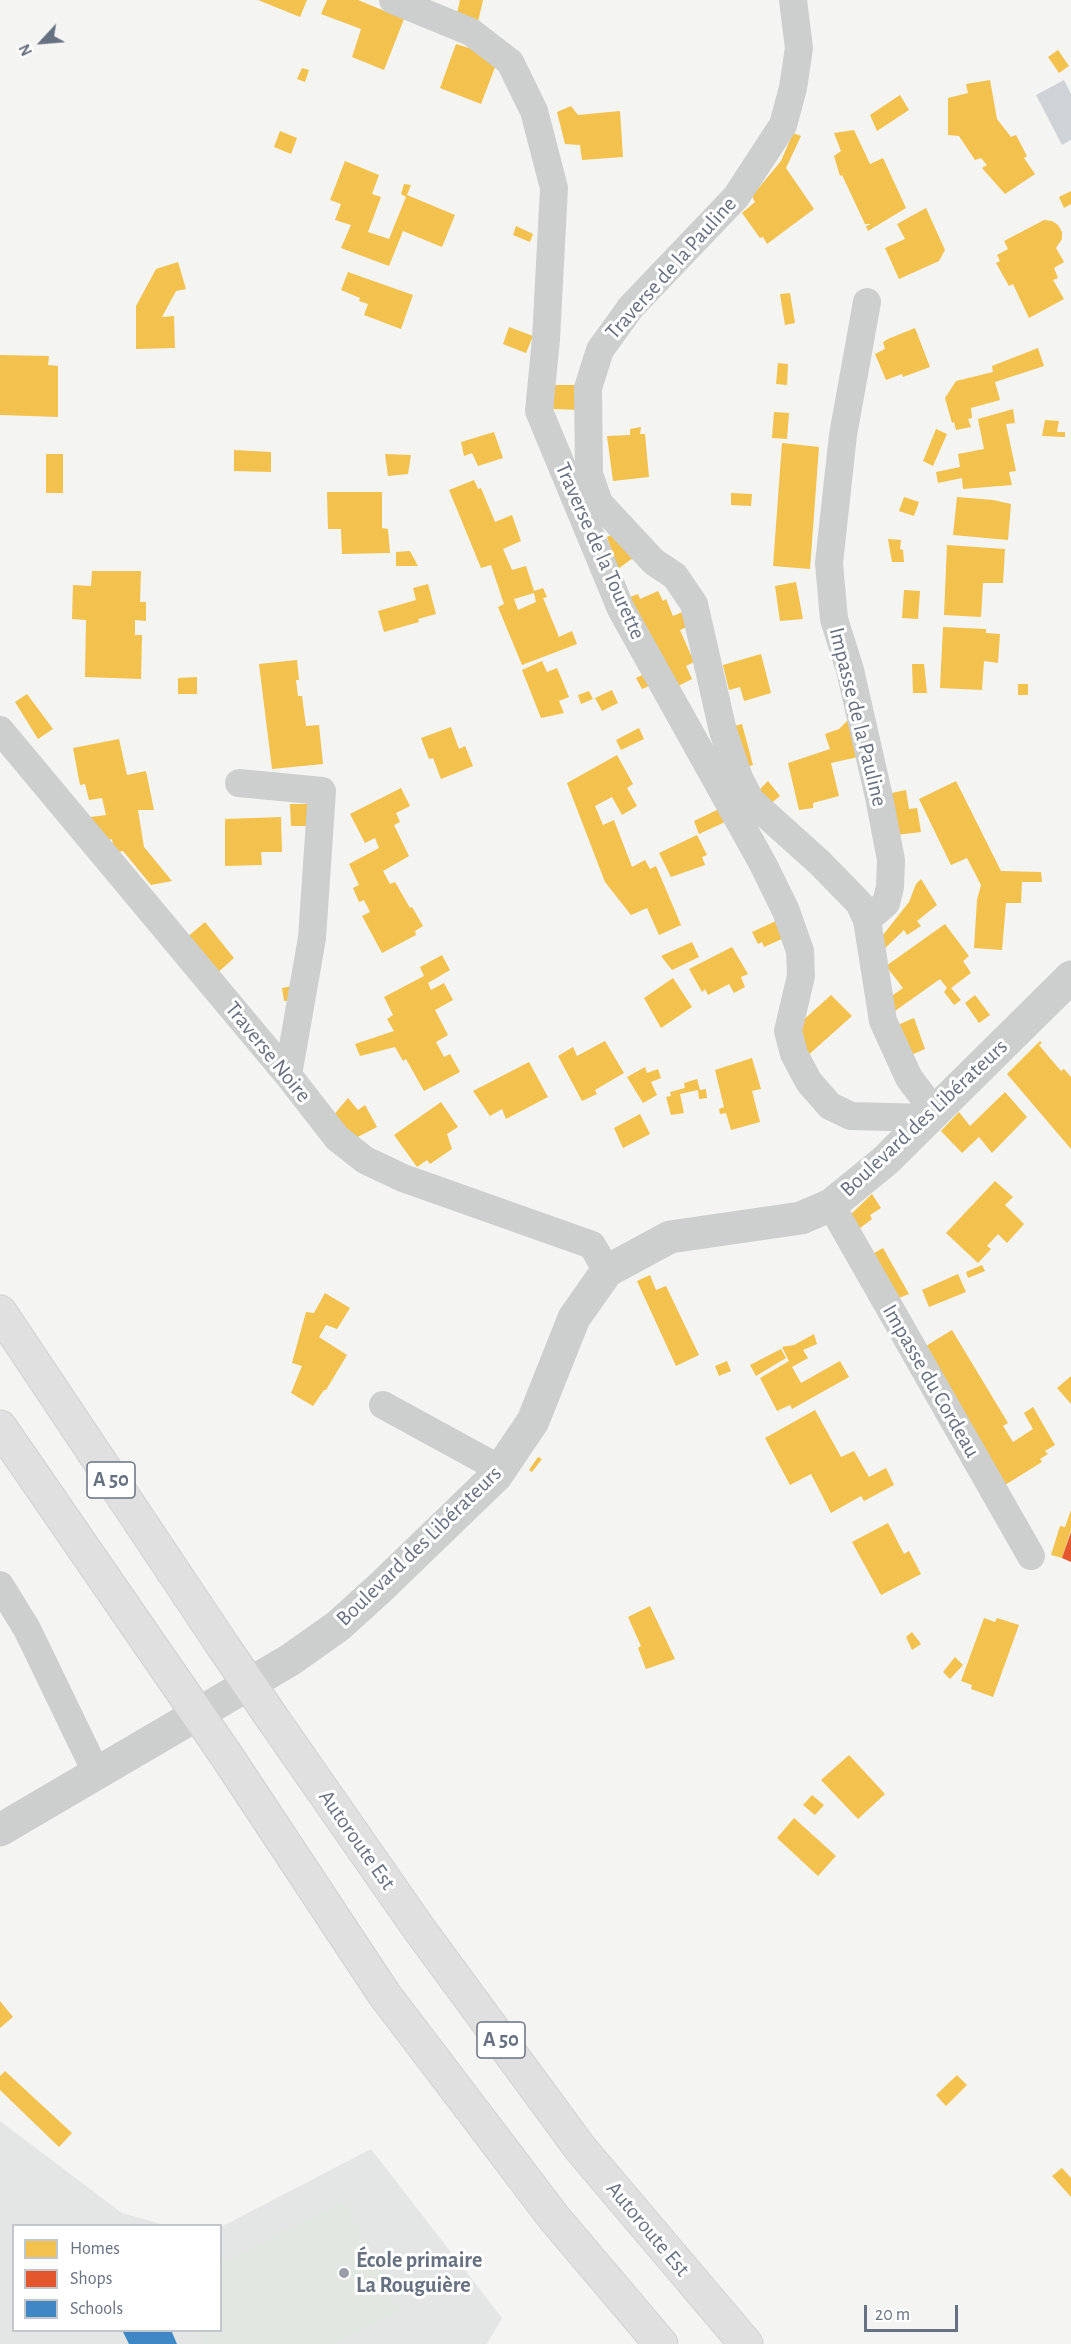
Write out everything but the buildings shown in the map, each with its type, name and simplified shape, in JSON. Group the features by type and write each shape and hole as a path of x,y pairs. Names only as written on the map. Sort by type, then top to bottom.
{"highway":[{"name":"Autoroute Est","path":"0,1312 223,1646 417,1926 579,2148 747,2344"},
{"name":"A 50","path":"0,1427 225,1755 384,1994 555,2219 661,2344"}],"street":[{"name":"Traverse de la Tourette","path":"393,0 471,32 510,62 534,111 554,188 546,339 539,411 621,609 763,864 786,911 801,959 801,976 788,1031 794,1054 809,1082 831,1106 852,1116 931,1114"},
{"name":"Traverse de la Pauline","path":"793,0 799,48 793,88 783,125 736,197 631,307 600,350 588,388 590,474 599,503 654,562 675,576 694,604 723,731 739,778 751,801 859,903 867,920"},
{"name":"Impasse de la Pauline","path":"867,302 843,435 829,562 834,619 850,670 891,860 890,887 886,903 867,920"},
{"name":"Traverse Noire","path":"0,730 288,1075 337,1138 365,1160 404,1178 592,1245 607,1271"},
{"path":"239,783 322,791 312,938 288,1075"},
{"path":"867,920 883,1021 909,1078 931,1114"},
{"name":"Boulevard des Libérateurs","path":"0,1830 290,1660 338,1626 496,1476 533,1421 574,1318 607,1271 670,1237 801,1218 831,1205 885,1161 1071,977"},
{"name":"Impasse du Cordeau","path":"831,1205 1031,1556"},
{"path":"383,1405 500,1468"},
{"path":"0,1585 27,1629 97,1774"}],"shaded area":[{"path":"1064,80 1071,94 1071,140 1062,145 1036,95"},
{"name":"École primaire La Rouguière","path":"0,2121 122,2213 161,2224 12,2224 12,2332 222,2332 222,2226 371,2149 502,2318 487,2344 0,2344"},
{"path":"345,2200 401,2311 335,2344 204,2344 198,2332 222,2332 222,2262"}],"place":[{"name":"École primaire La Rouguière","path":"344,2273"}]}
